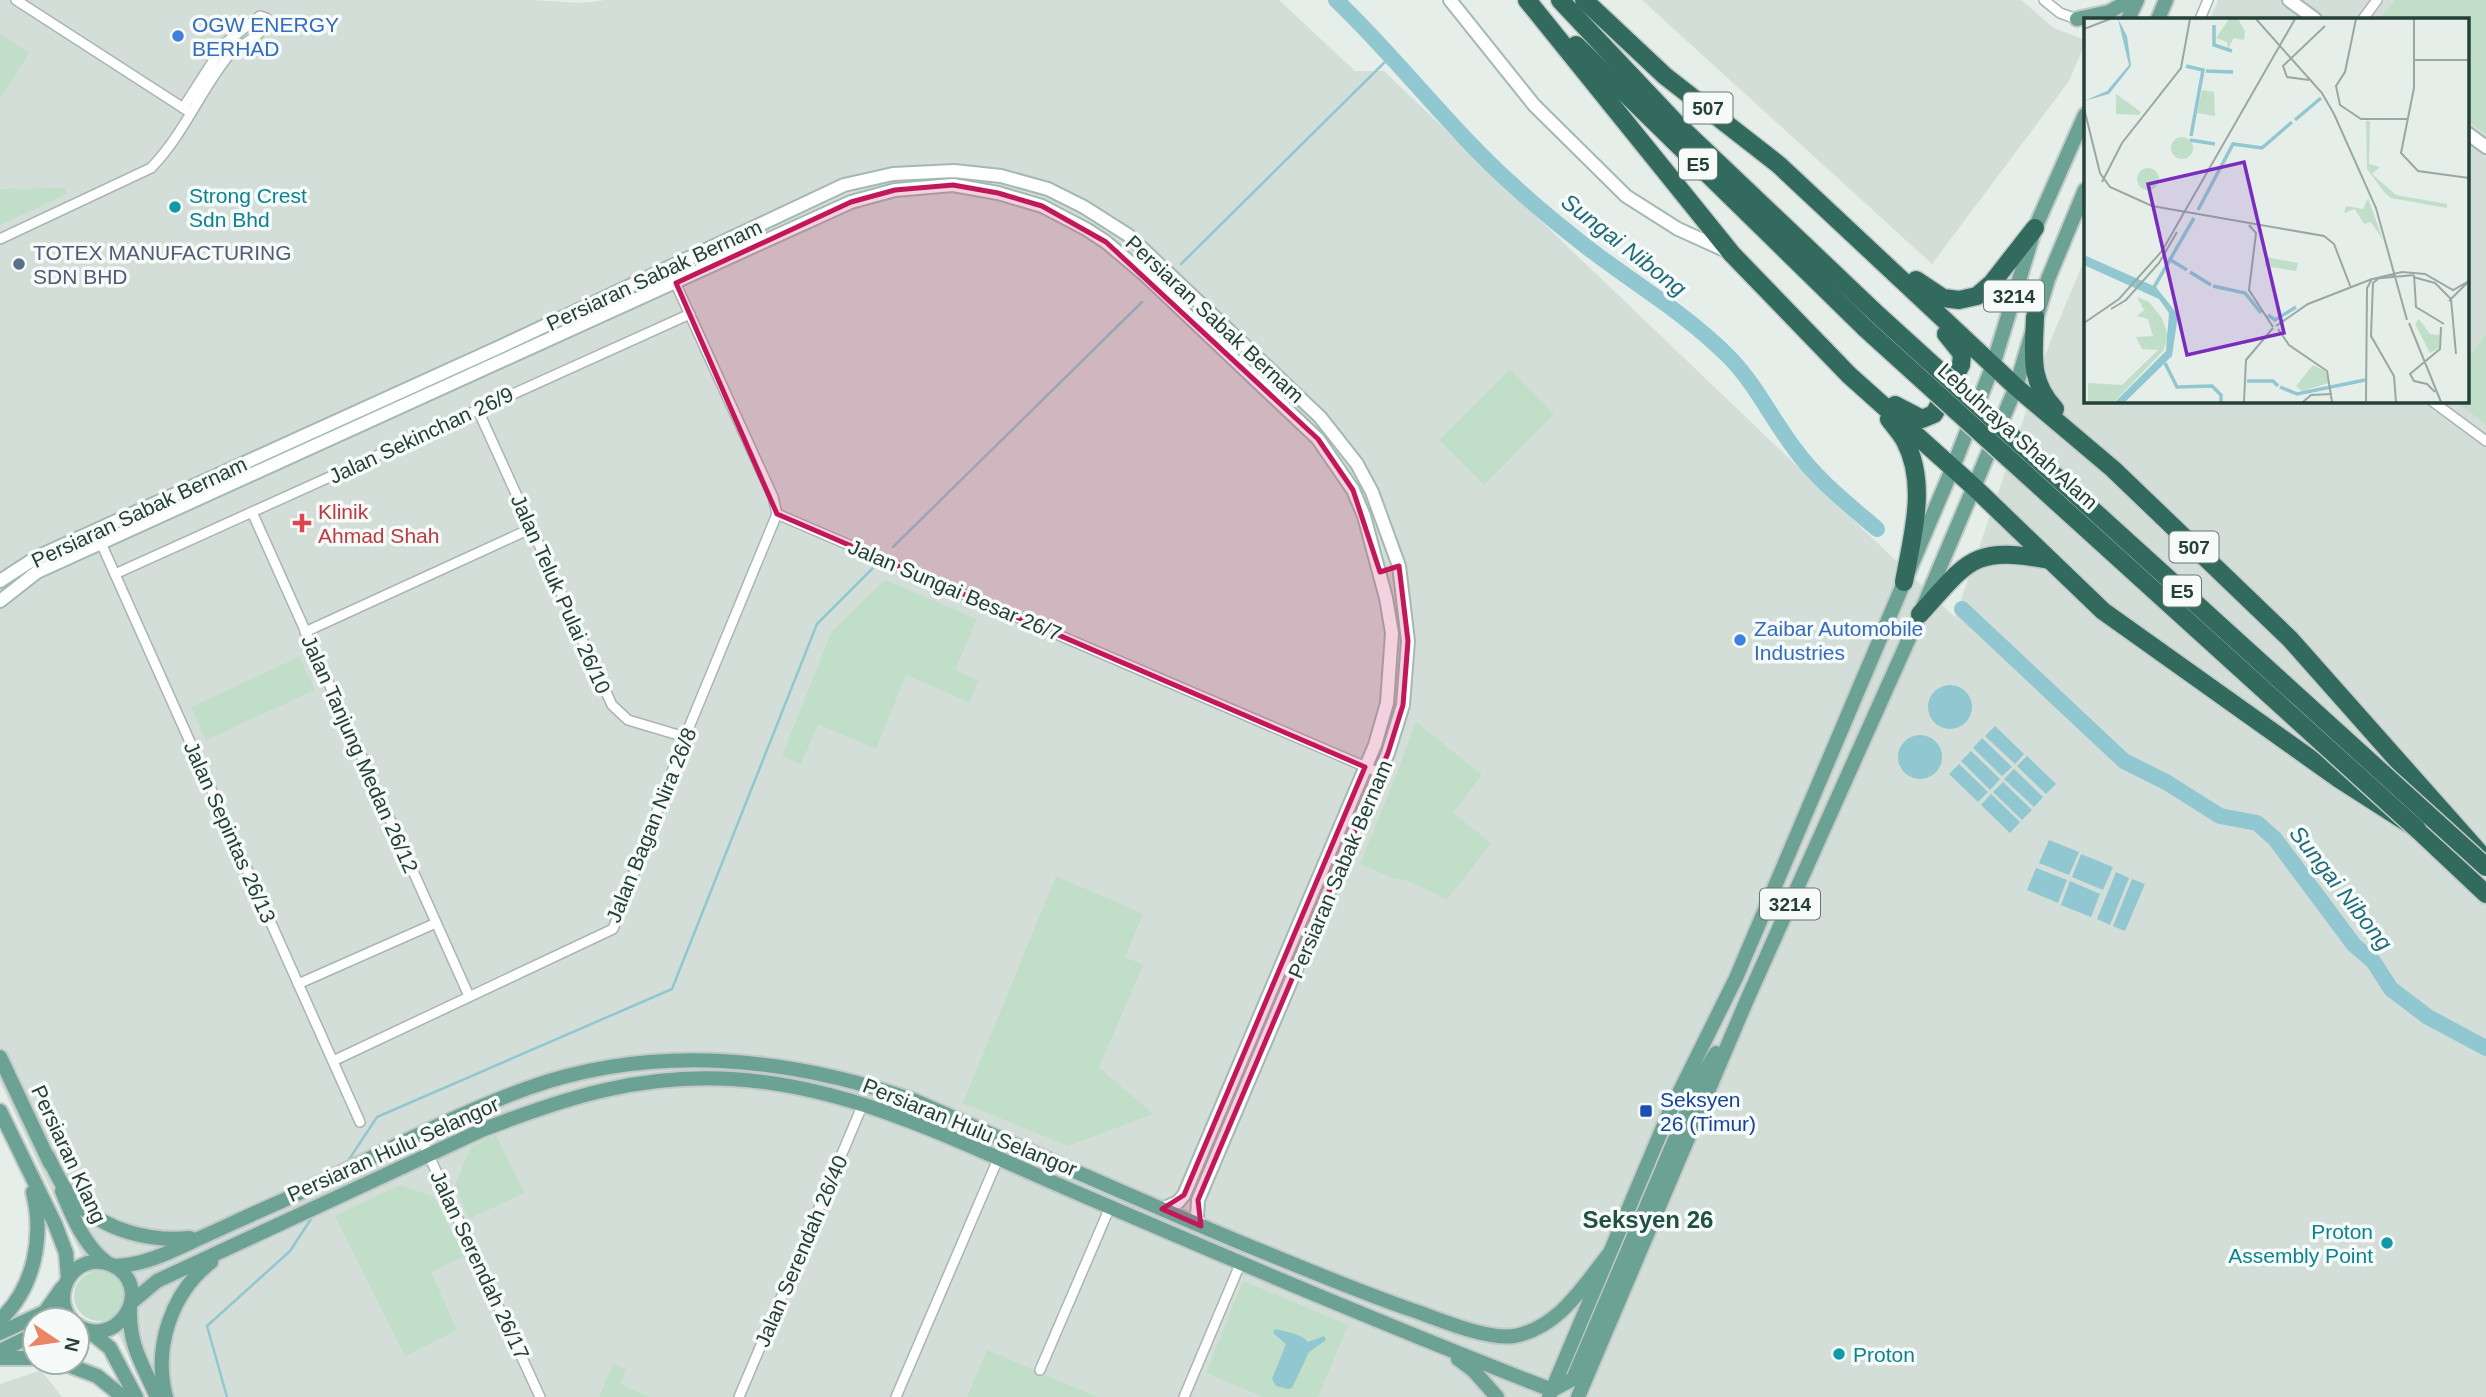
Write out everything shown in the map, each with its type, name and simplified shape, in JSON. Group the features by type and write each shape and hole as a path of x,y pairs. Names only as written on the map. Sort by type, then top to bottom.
{"highway":[{"path":"1528,0 1732,254 1849,375 1953,467 2104,611 2339,779 2417,829"},
{"name":"Lebuhraya Shah Alam","path":"1528,0 2486,894"},
{"name":"Lebuhraya Shah Alam","path":"1560,0 1675,122 1872,322 2486,867"},
{"name":"507","path":"1584,0 1665,76 1779,165 2016,387 2113,469 2290,639 2486,860"},
{"path":"1878,255 1943,298 1959,300 1977,296 1992,283 2035,228"},
{"path":"1849,375 1906,412 1922,419 1934,414 1961,365 1962,354 1957,346 1889,277 1878,255"},
{"path":"2035,317 2034,367 2042,395 2113,469"},
{"path":"1872,394 1905,442 1915,470 1917,500 1904,582"},
{"path":"1920,614 1970,562 1987,555 2004,553 2049,560"}],"main road":[{"path":"2094,18 2130,0"},
{"path":"2128,18 2137,0"},
{"path":"2158,18 2166,0"},
{"path":"2035,228 2084,117"},
{"path":"2035,317 2084,192"},
{"name":"3214","path":"1551,1394 1669,1113 1736,978 1953,467 1993,365 2035,228"},
{"name":"3214","path":"1578,1397 1746,1002 1974,487 2016,387 2035,317"},
{"path":"1551,1394 1573,1379 1702,1076 1746,1002"},
{"name":"Persiaran Klang","path":"0,1057 48,1157 75,1224 96,1254 111,1265"},
{"name":"Persiaran Hulu Selangor","path":"111,1265 147,1262 419,1134 528,1088 566,1077 660,1061 701,1059 739,1061 816,1073 913,1100 1201,1226 1366,1294 1474,1331 1510,1336 1530,1332 1552,1321 1577,1295 1608,1255"},
{"name":"Persiaran Hulu Selangor","path":"131,1306 157,1281 482,1130 567,1098 618,1086 662,1081 733,1079 813,1090 901,1117 1551,1394"},
{"name":"Persiaran Klang","path":"0,1111 55,1224 66,1253 66,1281"},
{"path":"48,1157 65,1188 77,1203 98,1218 128,1232 158,1239 193,1237 251,1215"},
{"path":"0,1320 27,1280 37,1245 36,1206 28,1171"},
{"path":"166,1397 163,1360 172,1310 201,1269 257,1234"},
{"path":"0,1333 45,1312 66,1281 86,1264 111,1265 129,1282 133,1346 157,1397"},
{"path":"64,1306 66,1281"},
{"path":"91,1328 108,1330 117,1326 131,1306"},
{"path":"91,1335 110,1348 136,1397"},
{"path":"0,1351 21,1341"},
{"path":"1444,1349 1474,1371 1497,1397"},
{"path":"0,1359 21,1358"},
{"path":"91,1374 124,1397"}],"street":[{"path":"16,0 192,114"},
{"path":"1450,0 1534,105 1626,197 1678,229 1732,254"},
{"path":"2044,0 2060,13 2081,23"},
{"path":"2200,18 2208,0"},
{"path":"2289,0 2314,18"},
{"path":"2364,18 2377,0"},
{"path":"0,239 151,167 168,150 230,53 260,32 265,27 266,18 260,16 224,44 183,108"},
{"path":"2468,133 2486,147"},
{"name":"Persiaran Sabak Bernam","path":"0,581 37,557 669,269 844,185 893,174 954,171 1001,176 1048,189 1084,207 1128,235 1320,417 1372,492 1399,566 1408,641 1403,705 1380,773 1198,1200 1197,1217 1201,1226"},
{"name":"Persiaran Sabak Bernam","path":"0,601 37,572 851,202 895,190 953,185 998,192 1042,206 1086,229 1145,275 1318,439 1353,490 1364,516 1381,572 1392,633 1387,703 1366,767 1184,1195 1178,1202 1162,1209"},
{"path":"669,269 773,497 777,514"},
{"name":"Jalan Sekinchan 26/9","path":"115,574 477,408 690,314"},
{"path":"2433,402 2486,441"},
{"name":"Jalan Teluk Pulai 26/10","path":"477,408 612,705 628,720 685,737"},
{"name":"Jalan Tanjung Medan 26/12","path":"252,512 468,996"},
{"name":"Jalan Bagan Nira 26/8","path":"332,1062 613,929 685,737 777,514"},
{"name":"Jalan Sungai Besar 26/7","path":"777,514 1380,773"},
{"path":"305,632 531,528"},
{"name":"Jalan Sepintas 26/13","path":"101,543 360,1122"},
{"path":"1381,572 1399,566"},
{"path":"298,984 436,923"},
{"name":"Jalan Serendah 26/40","path":"739,1397 863,1104"},
{"name":"Jalan Serendah 26/17","path":"419,1134 540,1397"},
{"path":"896,1397 998,1159"},
{"path":"1040,1370 1110,1207"},
{"path":"1184,1397 1241,1262"}],"highlighted area":[{"path":"953,185 998,193 1042,206 1106,242 1318,439 1353,490 1380,572 1399,566 1408,641 1403,705 1388,753 1198,1200 1201,1226 1162,1209 1184,1195 1365,767 777,514 676,283 851,202 895,190"}],"shaded area":[{"path":"0,0 533,0 582,3 605,0 1279,0 1355,71 1384,71 1955,617 2050,342 2084,260 2084,402 2468,402 2468,18 2210,18 2218,0 2486,0 2486,1397 148,1397 0,1082"},
{"path":"1642,0 2021,0 2054,28 2084,40 2084,46 2069,81 1932,264"},
{"path":"23,1376 46,1376 62,1397 0,1397 0,1384"}],"green space":[{"path":"2395,0 2486,0 2486,134 2468,121 2468,18 2381,18"},
{"path":"0,34 29,53 0,99"},
{"path":"64,188 67,194 0,225 0,189"},
{"path":"2486,334 2486,424 2456,402 2468,402 2468,359"},
{"path":"1510,369 1554,414 1484,485 1439,440"},
{"path":"885,580 977,619 955,670 979,681 969,702 906,675 876,749 818,724 801,764 782,756 832,631"},
{"path":"299,657 315,690 206,740 191,707"},
{"path":"1416,722 1482,775 1453,813 1491,843 1447,900 1438,894 1360,864"},
{"path":"1056,876 1143,914 1125,957 1143,965 1099,1067 1153,1114 1068,1146 963,1103"},
{"path":"496,1135 524,1193 469,1219 455,1185 471,1147"},
{"path":"400,1185 434,1197 464,1256 431,1272 457,1330 405,1356 335,1216"},
{"path":"89,1273 109,1273 117,1278 122,1286 122,1306 117,1314 109,1319 91,1319 91,1306 76,1306 76,1286 81,1278"},
{"path":"1243,1281 1348,1325 1318,1397 1263,1397 1206,1373"},
{"path":"987,1350 1097,1397 967,1397"},
{"path":"613,1364 626,1369 620,1384 649,1397 599,1397"}],"water":[{"path":"1950,685 1966,691 1972,707 1966,723 1950,729 1934,723 1928,707 1934,691"},
{"path":"1995,726 2024,754 2015,764 1985,736"},
{"path":"1920,735 1929,736 1936,741 1941,748 1941,766 1936,773 1929,778 1920,779 1911,778 1904,773 1899,766 1898,757 1899,748 1904,741 1911,736"},
{"path":"1982,738 2012,767 2002,776 1973,748"},
{"path":"1971,751 2000,779 1990,790 1961,761"},
{"path":"2027,756 2056,784 2046,794 2017,766"},
{"path":"1959,764 1988,792 1978,802 1949,774"},
{"path":"2014,769 2043,797 2034,807 2004,779"},
{"path":"2003,782 2032,810 2022,820 1993,792"},
{"path":"1991,794 2020,822 2010,833 1981,805"},
{"path":"2049,840 2079,852 2069,875 2039,863"},
{"path":"2081,854 2113,867 2103,890 2072,877"},
{"path":"2036,868 2067,880 2058,903 2027,890"},
{"path":"2116,872 2129,878 2110,925 2097,919"},
{"path":"2132,879 2145,884 2125,931 2113,926"},
{"path":"2070,881 2100,894 2091,917 2061,905"},
{"path":"1275,1329 1297,1335 1308,1342 1324,1336 1326,1340 1309,1352 1292,1388 1276,1386 1272,1379 1286,1344 1273,1333"}],"waterway":[{"name":"Sungai Nibong","path":"1336,0 1468,142 1515,187 1592,251 1698,328 1730,358 1748,379 1803,460 1833,491 1877,529"},
{"path":"1181,264 1391,56"},
{"path":"893,547 1142,302"},
{"path":"346,1164 377,1117 672,989 817,624 873,568"},
{"name":"Sungai Nibong","path":"1962,609 2124,761 2166,782 2220,816 2257,823 2275,839 2354,945 2373,961 2391,989 2428,1017 2486,1048"},
{"path":"227,1397 207,1326 290,1251 311,1219"}],"place":[{"name":"OGW ENERGY BERHAD","path":"178,36"},
{"name":"Strong Crest Sdn Bhd","path":"175,207"},
{"name":"TOTEX MANUFACTURING SDN BHD","path":"19,264"},
{"name":"Klinik Ahmad Shah","path":"302,523"},
{"name":"Zaibar Automobile Industries","path":"1740,640"},
{"name":"Seksyen 26 (Timur)","path":"1646,1111"},
{"name":"Proton Assembly Point","path":"2387,1243"},
{"name":"Proton","path":"1839,1354"}],"district":[{"name":"Seksyen 26","path":"1648,1219"}]}
